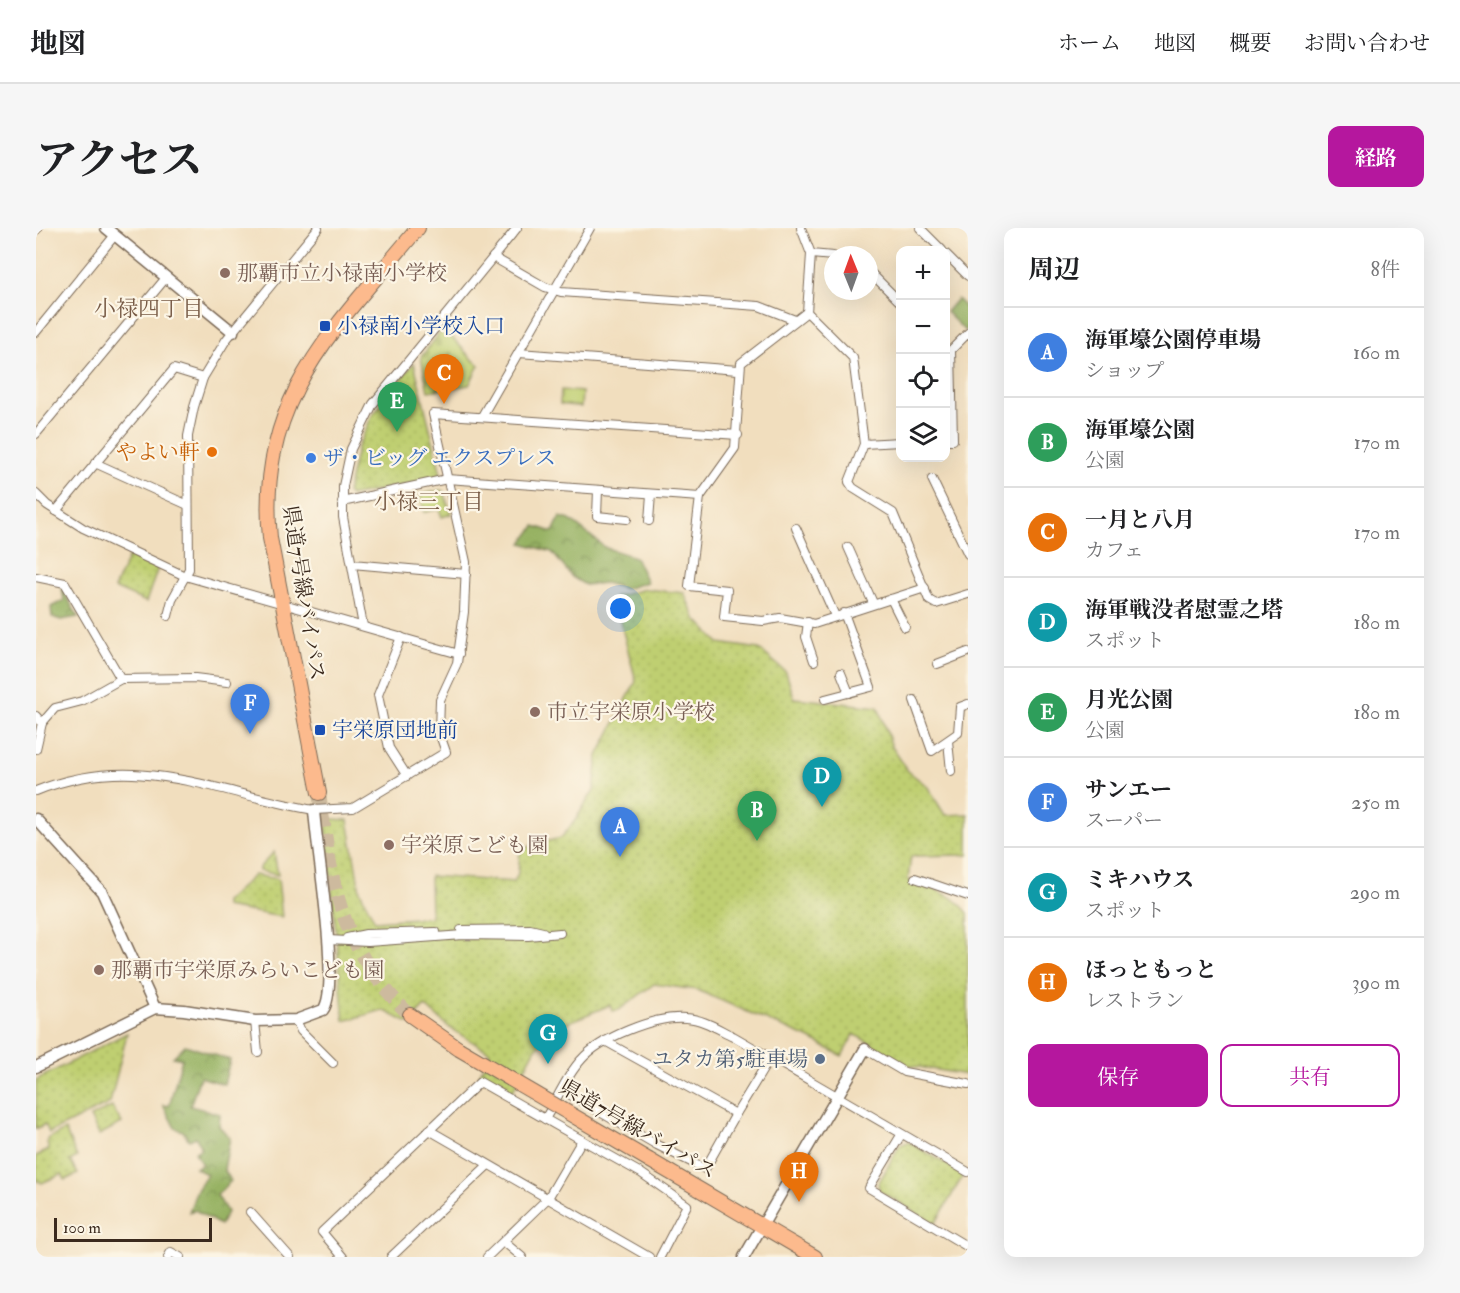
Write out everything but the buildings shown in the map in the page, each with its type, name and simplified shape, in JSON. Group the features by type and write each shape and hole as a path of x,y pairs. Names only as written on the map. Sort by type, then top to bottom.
{"main road":[{"name":"県道7号線バイパス","path":"319,793 280,602 270,538 267,497 270,460 280,423 292,394 321,346 418,228"},
{"name":"県道7号線バイパス","path":"410,1015 459,1049 815,1257"}],"street":[{"path":"168,616 172,600 189,569 188,436 203,378 233,332 318,228"},
{"path":"363,626 344,531 342,502 348,459 368,412 517,228"},
{"path":"482,416 590,228"},
{"path":"801,228 811,254 807,312 853,358 864,444 849,482 853,488 893,513 930,600 936,604 968,594"},
{"path":"920,228 938,246"},
{"path":"36,332 110,232 233,332"},
{"path":"811,254 824,255"},
{"path":"493,257 555,290 759,306 795,320"},
{"path":"950,258 968,276"},
{"path":"36,434 165,279"},
{"path":"878,280 898,300"},
{"path":"807,312 741,363 738,370 738,435 735,448 700,497 690,586 727,590 724,617 763,621 780,618 814,624 925,588"},
{"path":"950,346 968,333"},
{"path":"519,353 738,370"},
{"path":"948,354 953,440 950,440"},
{"path":"56,511 174,369 203,378"},
{"path":"36,791 101,775 155,774 314,810 336,811 353,808 446,752 439,732 440,700 459,654 466,574 465,550 433,414 738,435"},
{"path":"864,444 896,442"},
{"path":"95,463 188,505"},
{"path":"932,479 968,554"},
{"path":"342,502 447,480 700,497"},
{"path":"598,490 597,516 627,519"},
{"path":"36,494 56,511 83,528 185,576 459,654"},
{"path":"649,521 651,494"},
{"path":"796,528 871,687 825,699"},
{"path":"848,547 873,603"},
{"path":"352,564 466,574"},
{"path":"36,577 65,583 121,679"},
{"path":"891,599 905,627"},
{"path":"808,622 806,637 814,661"},
{"path":"402,638 378,695 389,748 407,776"},
{"path":"937,664 968,652"},
{"path":"841,673 849,693"},
{"path":"36,749 39,719 55,708 82,702 121,679 195,678 227,682"},
{"path":"914,700 932,750 958,733 960,707 968,704"},
{"path":"948,741 951,771"},
{"path":"36,1067 155,1008 178,1009 255,1021 296,1020 318,1014 327,1005 330,994 328,940 314,810"},
{"path":"36,819 102,892 155,1008"},
{"path":"915,878 968,896"},
{"path":"328,940 341,940 366,934 489,929 530,929 560,933"},
{"path":"545,1119 582,1059 605,1041 664,1020 686,1018 715,1027 968,1172"},
{"path":"296,1020 300,1031 333,1063"},
{"path":"255,1021 258,1052"},
{"path":"605,1041 736,1114"},
{"path":"744,1257 865,1049 904,1072 968,1084"},
{"path":"562,1090 657,1145 705,1169 770,1058"},
{"path":"343,1257 322,1232 480,1082 641,1173 687,1205 660,1257"},
{"path":"429,1130 649,1257"},
{"path":"901,1135 869,1188 968,1247"},
{"path":"487,1257 548,1198 582,1140"},
{"path":"391,1257 488,1165"},
{"path":"250,1212 290,1257"},
{"path":"504,1242 522,1257"},
{"path":"168,1257 171,1252 180,1257"}],"green space":[{"path":"957,299 968,310 968,328 965,331 950,316 950,307"},
{"path":"443,329 479,365 469,385 428,391 421,357"},
{"path":"414,363 441,474 436,479 350,496 347,493 357,449 372,416"},
{"path":"561,390 582,392 581,407 560,404"},
{"path":"444,491 451,514 442,517 439,509 424,512 420,494"},
{"path":"560,517 570,520 606,548 635,557 647,582 625,589 605,583 585,585 572,577 552,552 522,543 535,526 553,532"},
{"path":"129,556 158,568 146,602 114,588"},
{"path":"62,588 78,617 61,620 52,617 51,607 64,601"},
{"path":"645,589 684,593 695,618 719,643 759,649 786,672 794,698 878,707 892,747 908,771 927,786 945,815 968,814 968,855 911,856 908,880 948,896 968,913 968,1075 907,1065 854,1034 842,1056 808,1038 697,990 654,984 619,1010 612,1011 610,1005 567,1023 536,1048 511,1094 479,1076 490,1052 451,1029 425,1006 408,1023 383,1010 344,1021 326,825 332,819 348,820 360,891 375,921 431,917 430,876 514,882 518,873 520,852 532,845 561,838 594,790 598,756 636,681 614,597"},
{"path":"274,852 278,875 259,871 259,868"},
{"path":"254,875 278,879 282,917 225,907 225,902"},
{"path":"127,1033 110,1103 49,1133 45,1124 36,1129 36,1080"},
{"path":"185,1045 230,1060 224,1084 200,1077 190,1106 220,1114 219,1126 230,1138 224,1169 231,1181 217,1195 227,1212 220,1225 195,1210 189,1212 196,1192 207,1174 195,1168 202,1165 195,1152 201,1149 196,1137 189,1140 183,1131 175,1128 163,1105 169,1106 182,1059 173,1057"},
{"path":"112,1107 122,1123 99,1135 90,1117"},
{"path":"65,1130 77,1157 70,1161 78,1174 65,1180 62,1174 42,1183 36,1180 36,1156 49,1150 47,1143 49,1138"},
{"path":"908,1142 964,1174 935,1224 880,1191 878,1184 900,1145"}],"tunnel":[{"path":"319,793 335,886 353,939 367,964 386,990 410,1015"}],"place":[{"name":"那覇市立小禄南小学校","path":"225,273"},
{"name":"小禄南小学校入口","path":"325,326"},
{"name":"一月と八月","path":"444,404"},
{"name":"月光公園","path":"397,432"},
{"name":"やよい軒","path":"212,452"},
{"name":"ザ・ビッグ エクスプレス","path":"311,458"},
{"name":"市立宇栄原小学校","path":"535,712"},
{"name":"宇栄原団地前","path":"320,730"},
{"name":"サンエー","path":"250,734"},
{"name":"海軍戦没者慰霊之塔","path":"822,807"},
{"name":"海軍壕公園","path":"757,841"},
{"name":"宇栄原こども園","path":"389,845"},
{"name":"海軍壕公園停車場","path":"620,857"},
{"name":"那覇市宇栄原みらいこども園","path":"99,970"},
{"name":"ユタカ第5駐車場","path":"820,1059"},
{"name":"ミキハウス","path":"548,1064"},
{"name":"ほっともっと","path":"799,1202"}],"district":[{"name":"小禄四丁目","path":"149,308"},
{"name":"小禄三丁目","path":"429,501"}]}
